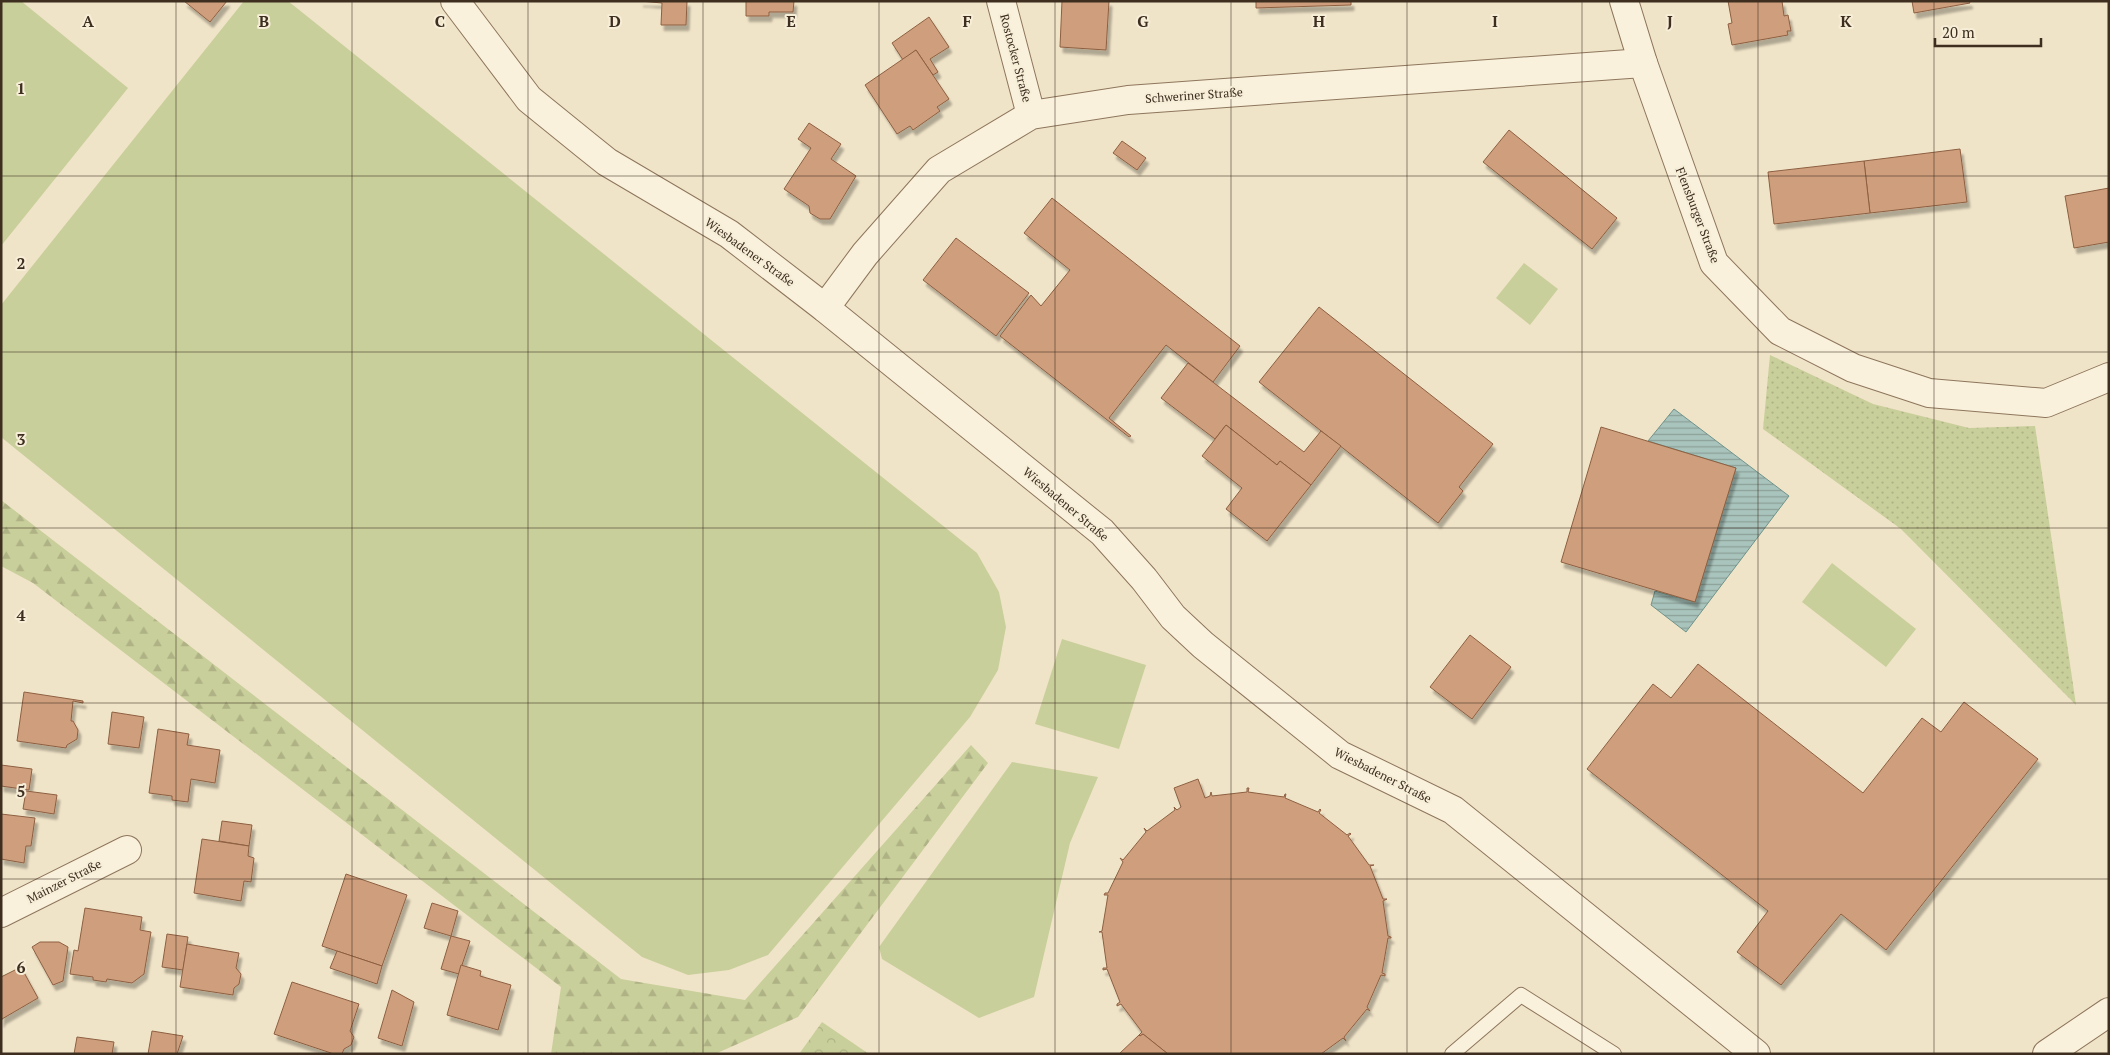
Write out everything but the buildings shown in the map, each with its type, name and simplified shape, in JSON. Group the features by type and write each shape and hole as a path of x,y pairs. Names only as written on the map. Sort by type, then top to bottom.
{"street":[{"name":"Wiesbadener Straße","path":"455,1 529,99 607,162 729,234 825,308 1102,532 1144,579 1173,616 1203,645 1340,755 1452,810 1750,1052"},
{"name":"Rostocker Straße","path":"1001,1 1032,115"},
{"name":"Flensburger Straße","path":"1624,1 1643,63 1714,263 1780,331 1853,368 1929,393 2046,403 2109,377"},
{"name":"Schweriner Straße","path":"825,308 865,254 939,170 1032,115 1128,100 1643,63"},
{"name":"Mainzer Straße","path":"1,913 127,850"},
{"path":"2048,1054 2109,1012"}],"lane":[{"path":"1452,1054 1521,995 1614,1054"}],"green space":[{"path":"1,1 21,1 128,88 1,246"},
{"path":"244,1 288,1 977,553 999,592 1006,627 998,670 970,717 768,955 729,970 688,975 642,957 1,437 1,305"},
{"path":"1524,263 1558,289 1530,325 1496,298"},
{"path":"1770,355 1873,404 1969,428 2035,426 2076,705 1901,529 1763,429"},
{"path":"1,500 621,979 745,1000 971,745 988,763 798,1017 715,1054 551,1054 561,987 33,583 1,566"},
{"path":"1832,563 1916,629 1886,667 1802,602"},
{"path":"1062,639 1146,665 1119,749 1035,724"},
{"path":"1012,762 1098,777 1070,843 1034,997 979,1018 882,959 879,947"},
{"path":"822,1022 869,1054 799,1054"}],"water":[{"path":"1674,409 1789,496 1686,632 1651,605 1655,591 1695,602 1736,468 1648,441"}]}
